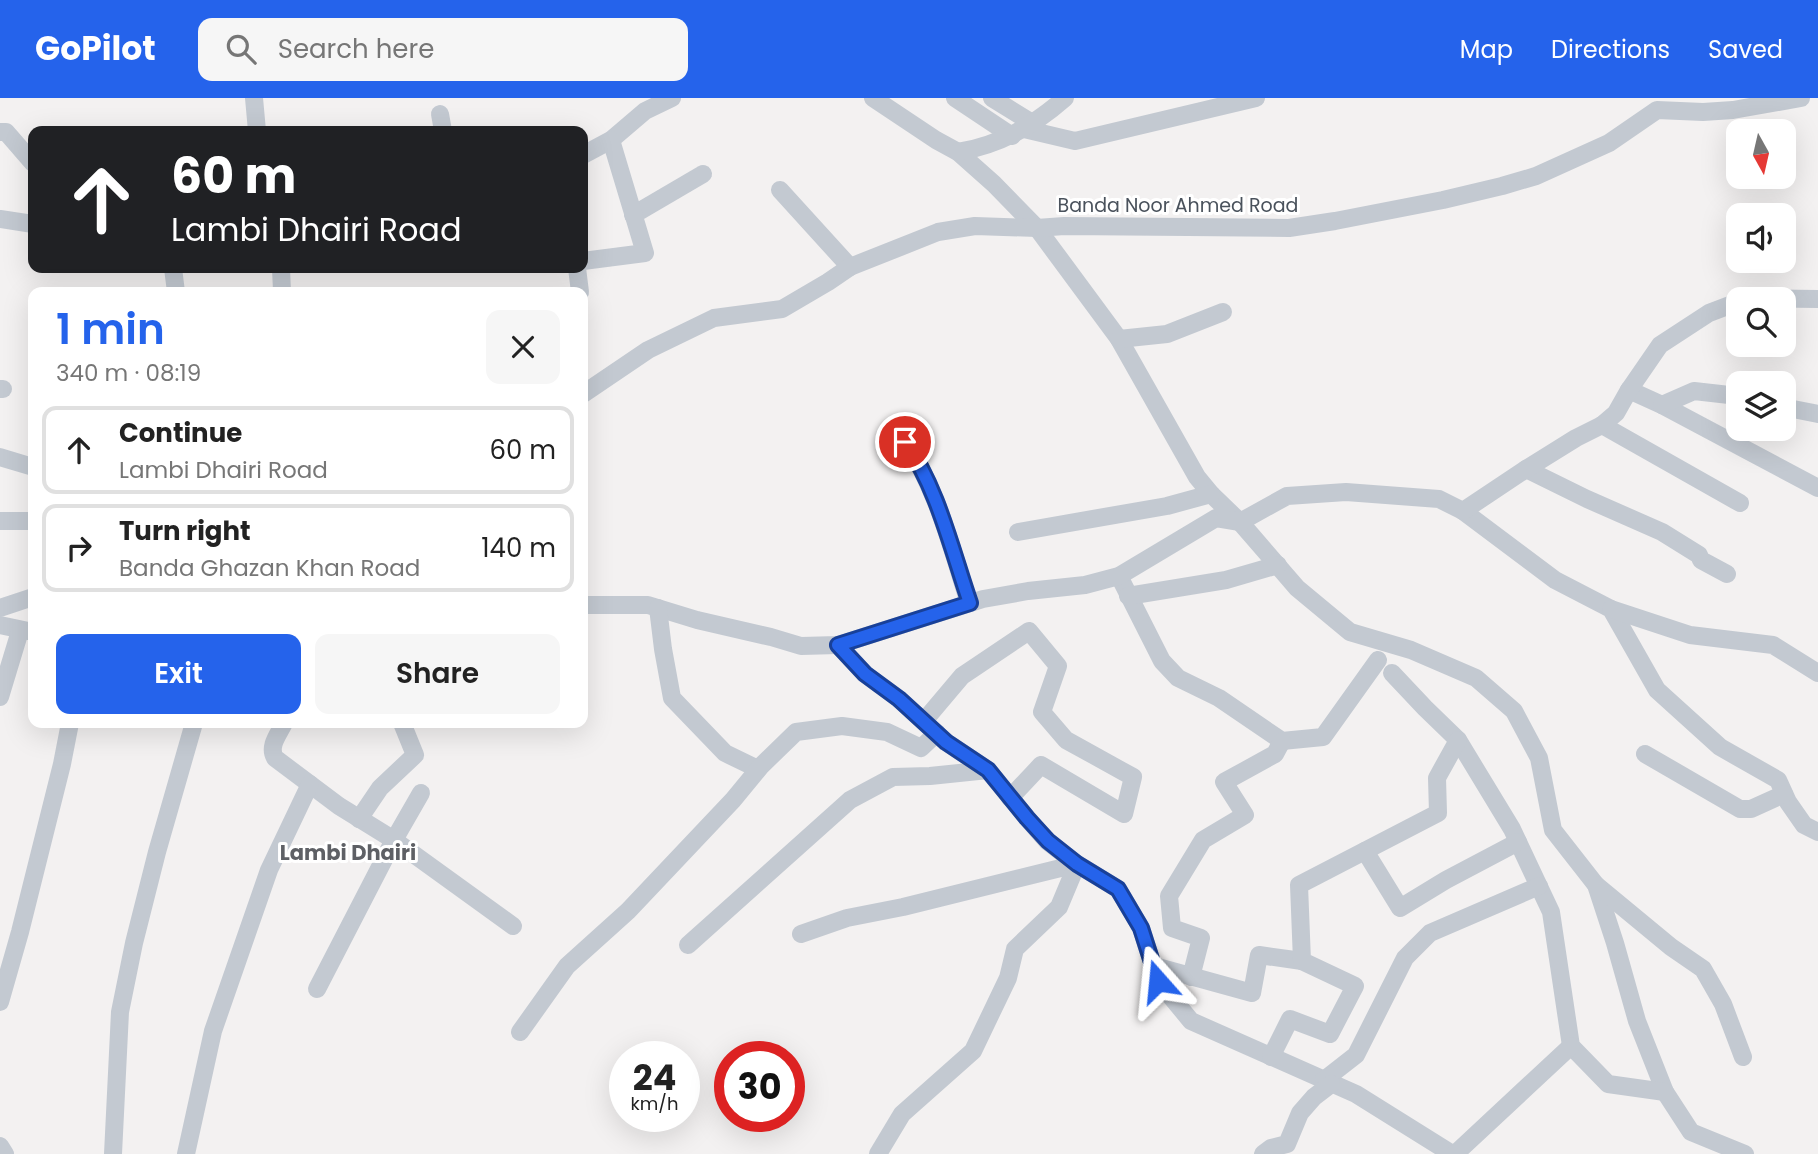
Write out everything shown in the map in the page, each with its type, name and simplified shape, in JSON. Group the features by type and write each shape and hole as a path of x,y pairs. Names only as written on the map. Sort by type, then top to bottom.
{"street":[{"path":"254,98 257,126"},
{"path":"588,152 611,139 645,111 672,98"},
{"path":"873,98 958,152 1037,228 1119,339 1197,477 1297,587 1350,632 1411,650 1476,678 1514,711 1539,758 1553,830 1596,885 1671,947 1703,969 1723,1004 1743,1057"},
{"path":"955,98 1023,129 1075,141 1256,98"},
{"path":"992,98 1023,129"},
{"name":"Banda Noor Ahmed Road","path":"588,391 648,349 715,318 782,309 850,267 939,232 975,226 1289,229 1335,222 1455,197 1536,176 1609,143 1657,110 1732,110 1801,98"},
{"path":"958,152 990,145 1023,129 1055,101"},
{"path":"0,132 6,132 28,157"},
{"path":"588,260 645,253 611,139"},
{"path":"633,215 703,174"},
{"path":"780,190 850,267"},
{"path":"0,219 28,223"},
{"path":"1796,299 1818,299"},
{"path":"1463,511 1526,469 1602,425 1616,413 1660,345 1709,313 1726,307"},
{"path":"1119,339 1167,334 1223,312"},
{"path":"1629,390 1818,488"},
{"path":"1662,405 1694,391 1726,395"},
{"path":"1796,410 1818,414"},
{"path":"1602,425 1740,503"},
{"path":"905,442 915,455 939,510 970,603"},
{"path":"0,457 28,465"},
{"path":"1526,469 1661,532 1699,555 1701,560 1727,574"},
{"path":"588,605 648,605 801,646 838,645 970,603 1028,591 1085,585 1119,576 1216,518 1240,522 1287,496 1346,492 1439,499 1463,511 1555,580 1611,608 1690,635 1773,645 1818,673"},
{"path":"1018,532 1167,506 1211,494"},
{"path":"0,521 28,521"},
{"path":"1128,596 1226,580 1278,565"},
{"path":"1119,576 1162,661 1178,678 1219,698 1282,741 1323,737 1378,660"},
{"path":"0,608 28,599"},
{"path":"658,608 672,698 725,753 758,769"},
{"path":"1611,608 1657,690 1720,747 1778,780 1787,802 1804,825 1818,832"},
{"path":"0,625 27,631 0,697"},
{"path":"520,1032 568,966 628,911 733,800 758,769 796,732 842,726 887,732 922,748 931,727 962,676 1029,631 1058,666 1042,712 1066,740 1133,777 1124,814 1041,765 1010,797"},
{"path":"838,645 865,674 899,699 946,742 988,770 1048,841 1077,864 1118,889 1141,928 1158,981 1191,1021 1356,1094 1453,1154 1571,1046"},
{"path":"1392,673 1458,740 1512,829 1551,912 1571,1046 1608,1084 1665,1092"},
{"path":"0,1002 20,932 69,728"},
{"path":"113,1154 120,1012 157,852 193,728"},
{"path":"282,728 272,747 275,758 359,819 394,839 513,926"},
{"path":"359,819 380,788 415,755 404,728"},
{"path":"1302,961 1299,885 1438,813 1437,778 1458,740"},
{"path":"1191,976 1201,938 1172,928 1169,896 1203,839 1245,815 1224,782 1275,754 1282,741"},
{"path":"1645,754 1740,809 1751,809 1784,794"},
{"path":"688,945 850,800 893,777 988,770"},
{"path":"186,1154 214,1031 269,870 310,784"},
{"path":"317,989 394,839 421,793"},
{"path":"1365,850 1400,908 1518,842"},
{"path":"802,934 847,918 1077,864"},
{"path":"878,1154 902,1114 973,1051 1008,978 1015,949 1059,907 1077,864"},
{"path":"1596,885 1637,1021 1665,1092 1692,1132 1745,1154"},
{"path":"1262,1154 1271,1148 1287,1144 1300,1113 1356,1055 1405,958 1430,933 1539,886"},
{"path":"1154,966 1252,993 1259,955 1302,961 1354,986 1329,1034 1290,1019 1271,1057"},
{"path":"0,1146 5,1154"}],"district":[{"name":"Lambi Dhairi","path":"348,853"}],"route":[{"path":"905,442 915,455 939,510 970,603 838,645 865,674 899,699 946,742 988,770 1048,841 1077,864 1118,889 1141,928 1158,981"}]}
